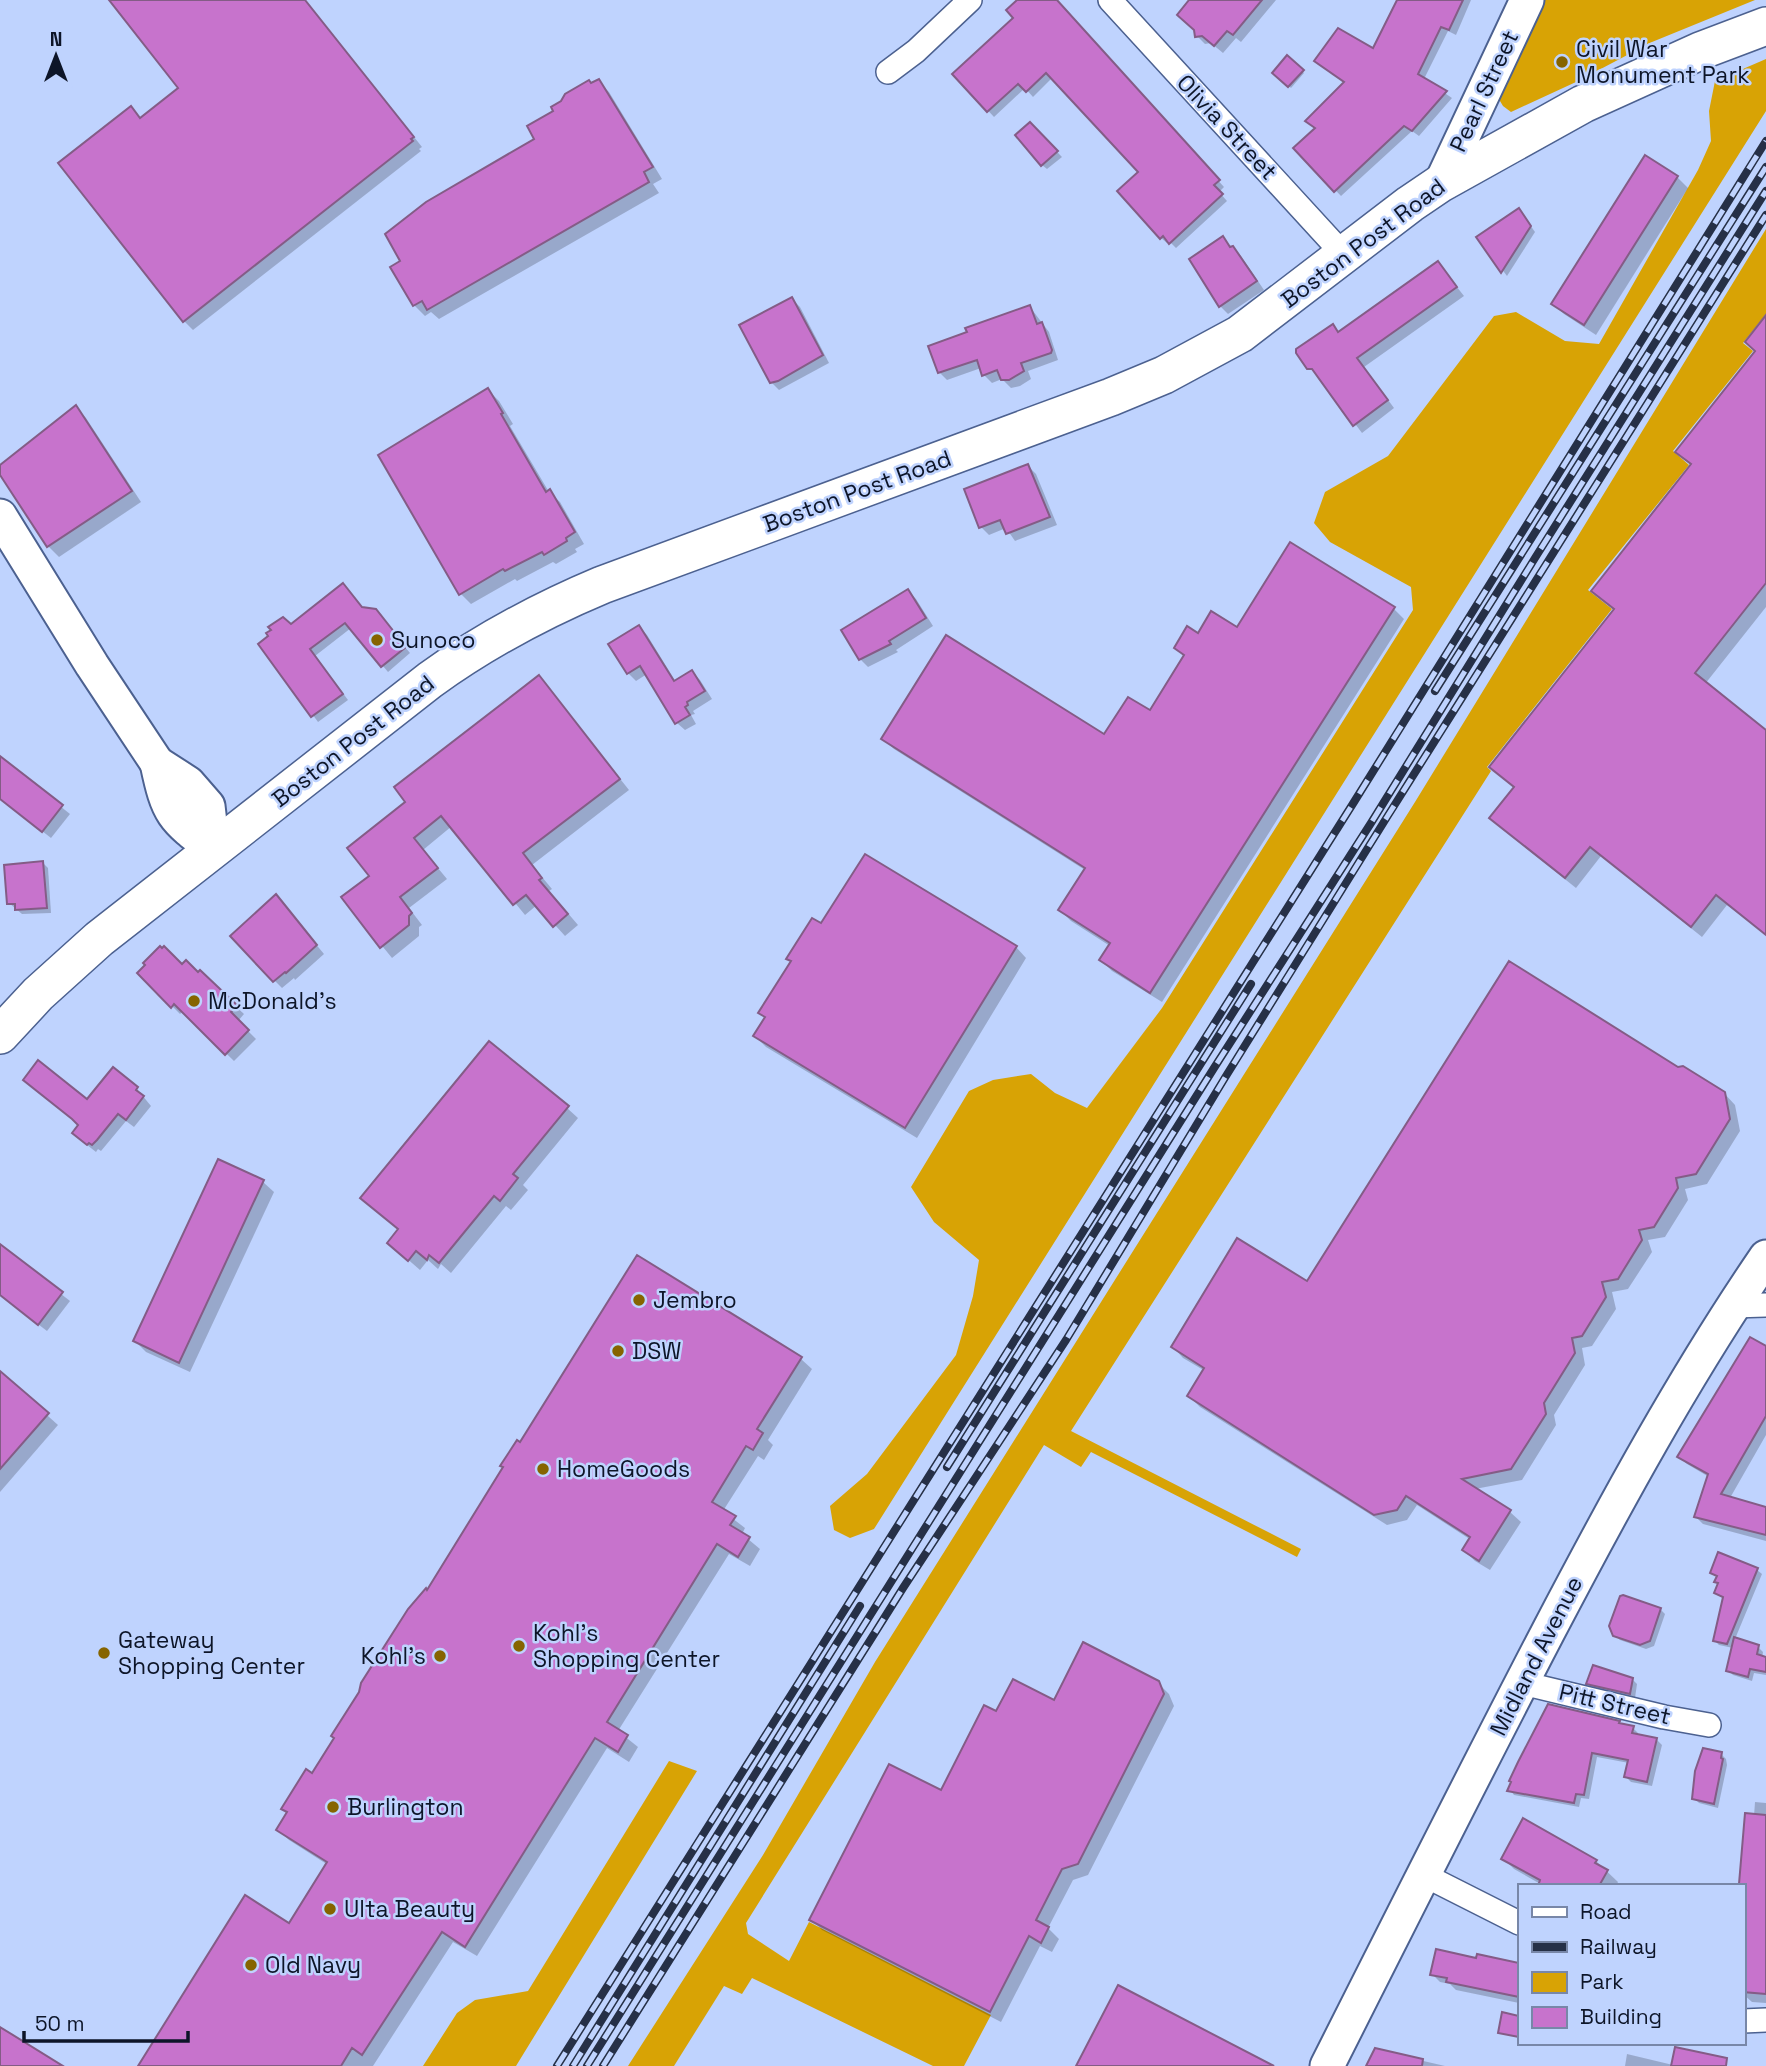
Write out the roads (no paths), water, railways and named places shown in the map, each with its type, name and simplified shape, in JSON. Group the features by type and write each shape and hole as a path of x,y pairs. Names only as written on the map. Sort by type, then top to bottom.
{"main road":[{"name":"Boston Post Road","path":"0,1035 38,994 94,943 464,655 526,619 602,585 1164,375 1240,334 1441,183 1583,104 1700,51 1766,26"}],"street":[{"path":"888,72 916,51 970,0"},
{"name":"Olivia Street","path":"1110,0 1344,255"},
{"name":"Pearl Street","path":"1441,183 1527,0"},
{"path":"0,516 92,665 157,763 188,783 208,806 213,849"},
{"name":"Midland Avenue","path":"1327,2066 1522,1683 1652,1438 1733,1306 1766,1258"},
{"path":"1733,1306 1766,1305"},
{"name":"Pitt Street","path":"1522,1683 1664,1717 1709,1724"},
{"path":"1424,1875 1518,1922"},
{"path":"1745,2021 1766,2020"}],"railway":[{"path":"557,2066 1354,802 1766,141"},
{"path":"1435,691 1766,167"},
{"path":"587,2066 1766,191"},
{"path":"603,2066 903,1588 1066,1340 1387,817 1766,215"},
{"path":"947,1467 1251,984"},
{"path":"573,2066 860,1606"}],"place":[{"name":"Civil War Monument Park","path":"1562,62"},
{"name":"Sunoco","path":"377,640"},
{"name":"McDonald's","path":"194,1001"},
{"name":"Jembro","path":"639,1300"},
{"name":"DSW","path":"618,1351"},
{"name":"HomeGoods","path":"543,1469"},
{"name":"Kohl's Shopping Center","path":"519,1646"},
{"name":"Gateway Shopping Center","path":"104,1653"},
{"name":"Kohl's","path":"440,1656"},
{"name":"Burlington","path":"333,1807"},
{"name":"Ulta Beauty","path":"330,1909"},
{"name":"Old Navy","path":"251,1965"}]}
